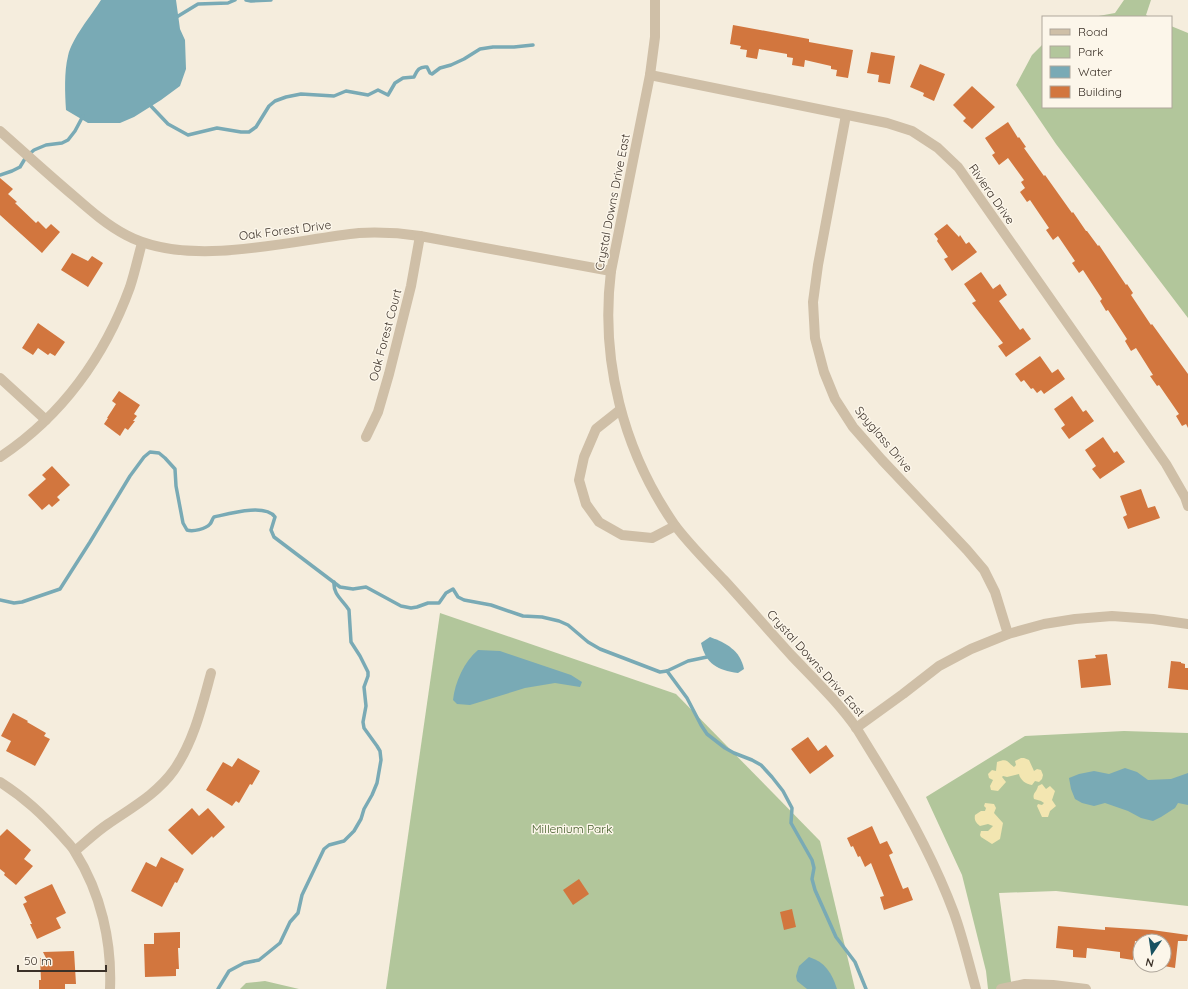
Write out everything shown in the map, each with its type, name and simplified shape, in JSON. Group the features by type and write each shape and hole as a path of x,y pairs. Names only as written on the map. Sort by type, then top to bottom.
{"street":[{"name":"Crystal Downs Drive East","path":"655,0 655,37 650,74 609,284 608,327 612,369 620,410 631,443 644,472 658,499 675,526 793,657 819,683 856,728 902,803 935,866 954,914 976,989"},
{"name":"Riviera Drive","path":"650,74 887,123 912,131 938,148 958,167 1166,464 1185,497 1188,506"},
{"name":"Spyglass Drive","path":"846,115 818,264 813,302 815,338 824,372 835,399 853,427 984,570 995,592 1008,634"},
{"name":"Oak Forest Drive","path":"0,131 101,219 142,243 189,251 229,250 360,233 399,233 611,271"},
{"name":"Oak Forest Court","path":"366,438 378,412 387,382 411,286 420,236"},
{"path":"0,457 18,445 46,420 78,385 101,350 130,286 142,243"},
{"path":"0,378 46,420"},
{"path":"620,410 596,430 584,457 579,480 586,504 599,522 622,536 652,538 675,526"},
{"path":"856,728 939,666 971,649 1008,634 1044,624 1075,619 1104,617 1153,619 1188,624"},
{"path":"75,851 106,825 148,797 173,771 181,759 194,732 211,673"},
{"path":"0,782 20,795 47,819 75,851 92,885 105,927 110,973 110,989"},
{"path":"1001,989 1025,984 1053,985 1086,989"}],"green space":[{"path":"1124,0 1151,0 1146,15 1148,16 1098,16 1115,13"},
{"path":"1172,26 1188,33 1188,318 1056,144 1016,85 1032,55 1042,45 1042,108 1172,108"},
{"name":"Millenium Park","path":"440,613 676,694 820,841 855,989 386,989"},
{"path":"1124,731 1188,733 1188,906 1056,891 999,893 1012,989 988,989 986,971 962,875 926,797 1025,736"},
{"path":"265,981 299,989 240,989 246,983"}],"sand":[{"path":"1021,758 1029,760 1034,771 1037,769 1041,770 1043,775 1042,779 1039,782 1035,781 1032,785 1024,781 1019,774 1007,777 1003,776 1002,777 1006,782 998,791 991,790 990,786 993,780 989,778 988,774 992,770 996,771 997,762 1005,761 1014,767 1016,765 1015,761"},
{"path":"1042,784 1046,789 1050,786 1055,791 1052,800 1056,806 1050,811 1048,817 1042,817 1037,806 1038,804 1042,805 1044,803 1034,799 1034,794 1038,786"},
{"path":"985,803 994,804 996,808 994,813 1003,823 1000,839 992,844 980,835 981,831 988,831 993,826 988,824 980,826 976,823 975,818 975,815 981,811 985,811"}],"water":[{"path":"101,0 176,0 180,29 185,40 186,69 180,86 134,117 120,123 88,123 66,110 65,76 70,49 73,42"},
{"path":"710,637 732,648 742,662 744,669 738,673 731,672 718,668 709,661 701,643"},
{"path":"478,650 500,651 571,675 582,682 580,687 555,683 525,688 470,705 457,704 453,700 458,679 468,660"},
{"path":"1125,768 1137,772 1148,780 1171,779 1188,773 1188,805 1178,803 1175,808 1153,821 1141,818 1128,811 1105,803 1094,806 1082,803 1075,799 1069,778 1094,771 1109,774"},
{"path":"809,957 824,965 833,978 837,989 807,989 797,981 796,976 799,966"}],"building":[{"path":"733,25 809,39 809,42 853,50 848,78 836,76 837,70 831,69 831,66 805,60 804,67 792,65 793,58 787,57 787,54 759,49 757,59 746,57 747,50 740,49 741,46 730,44"},
{"path":"871,52 895,56 890,84 878,82 879,75 867,73"},
{"path":"920,64 945,74 934,101 923,96 924,93 910,87"},
{"path":"972,86 995,107 972,129 963,121 966,118 953,105"},
{"path":"1008,122 1044,176 1045,175 1086,231 1098,246 1099,245 1126,285 1127,284 1133,293 1131,295 1151,325 1152,324 1188,374 1188,428 1186,424 1182,426 1176,416 1179,414 1159,385 1157,386 1150,376 1153,375 1136,348 1131,351 1125,341 1127,339 1108,310 1106,311 1100,301 1102,299 1083,270 1079,273 1072,263 1075,261 1058,236 1053,240 1046,230 1049,228 1030,200 1027,202 1020,192 1025,188 1021,182 1024,180 1008,158 999,165 992,155 995,153 985,138"},
{"path":"0,178 13,189 8,194 17,202 15,203 36,223 38,221 46,229 51,224 60,232 42,253 0,215"},
{"path":"947,224 959,237 960,235 966,244 969,242 977,252 952,271 944,259 948,257 934,234"},
{"path":"72,253 88,261 92,256 103,263 88,287 61,270"},
{"path":"981,272 993,289 1000,284 1007,295 999,301 1020,330 1023,328 1031,339 1006,357 998,346 1003,343 972,303 976,301 964,284"},
{"path":"38,323 65,342 55,356 50,353 48,355 38,348 33,355 22,348"},
{"path":"1040,356 1052,373 1058,369 1065,379 1044,394 1041,390 1037,393 1033,388 1031,389 1024,380 1021,382 1015,374"},
{"path":"119,391 140,405 134,414 137,416 133,421 135,421 128,430 125,428 120,436 104,424 116,404 112,401"},
{"path":"1072,396 1083,412 1086,410 1094,421 1069,439 1061,428 1065,425 1054,409"},
{"path":"1103,437 1114,453 1117,451 1125,462 1100,479 1092,469 1096,466 1085,450"},
{"path":"52,466 70,485 57,497 60,500 52,507 49,504 42,510 28,495 46,479 42,475"},
{"path":"1141,489 1148,508 1155,506 1160,518 1128,529 1123,517 1127,515 1120,496"},
{"path":"1107,654 1111,685 1081,688 1078,660 1096,658 1095,655"},
{"path":"1171,661 1181,662 1185,664 1185,668 1188,668 1188,690 1168,688"},
{"path":"13,713 46,733 44,736 50,739 35,766 6,751 11,741 1,736"},
{"path":"808,737 818,751 826,745 834,756 810,774 791,749"},
{"path":"238,758 260,771 252,785 250,784 239,803 236,801 232,806 206,790 223,762 232,767"},
{"path":"192,808 199,816 208,808 225,827 213,838 212,836 192,855 168,830"},
{"path":"872,826 880,844 887,841 893,853 889,855 903,889 908,887 913,900 884,910 880,897 884,896 871,863 865,867 860,856 858,857 847,838"},
{"path":"7,829 31,850 24,859 33,866 16,885 4,875 5,873 0,869 0,836"},
{"path":"161,857 184,869 177,883 175,882 162,907 131,891 146,862 156,867"},
{"path":"579,879 589,894 573,905 563,890"},
{"path":"52,884 66,913 56,918 61,928 37,939 23,904 27,902 24,897"},
{"path":"792,909 796,927 784,930 780,912"},
{"path":"1058,926 1105,930 1105,927 1152,930 1188,935 1187,941 1178,941 1175,968 1172,967 1172,933 1132,933 1132,960 1120,958 1120,952 1087,948 1086,958 1073,957 1073,950 1056,948"},
{"path":"180,932 180,948 178,948 179,969 176,969 176,976 145,977 144,944 154,944 154,933"},
{"path":"74,951 76,984 65,984 65,989 39,989 39,980 41,980 40,958 46,958 43,952"}],"waterway":[{"path":"175,18 198,4 228,3 235,0"},
{"path":"246,0 271,0"},
{"path":"149,104 168,124 188,135 217,128 249,132 256,127 269,106 275,101 286,97 301,94 334,96 346,91 368,95 378,90 388,95 395,83 403,78 414,77 417,71 422,67 427,67 432,74 440,68 464,59 480,49 533,45"},
{"path":"0,175 20,167 26,157 34,150 46,145 62,143 68,140 83,116"},
{"path":"0,600 14,603 22,602 60,589 130,476 144,457 150,452 159,453 175,469 176,486 183,523 187,530 193,531 203,529 210,524 214,517 228,514 255,510 270,513 275,517 271,530 274,537 340,587 353,589 366,587 401,606 411,608 428,603 439,603 446,593 453,589 458,597 464,600 491,605 523,616 542,617 559,621 568,625 588,642 600,649 660,672 667,671 688,661 707,657"},
{"path":"218,989 229,971 244,963 259,960 280,943 290,922 298,913 302,895 324,849 329,845 344,841 354,831 377,783 381,760 380,751 364,728 363,722 366,706 364,687 368,672 351,642 349,610 337,594 334,587 334,582"},
{"path":"667,671 687,698 707,734 725,748 761,765 783,791 792,808 791,823 812,860 814,868 812,879 815,890 836,937 855,962 866,989"}]}
